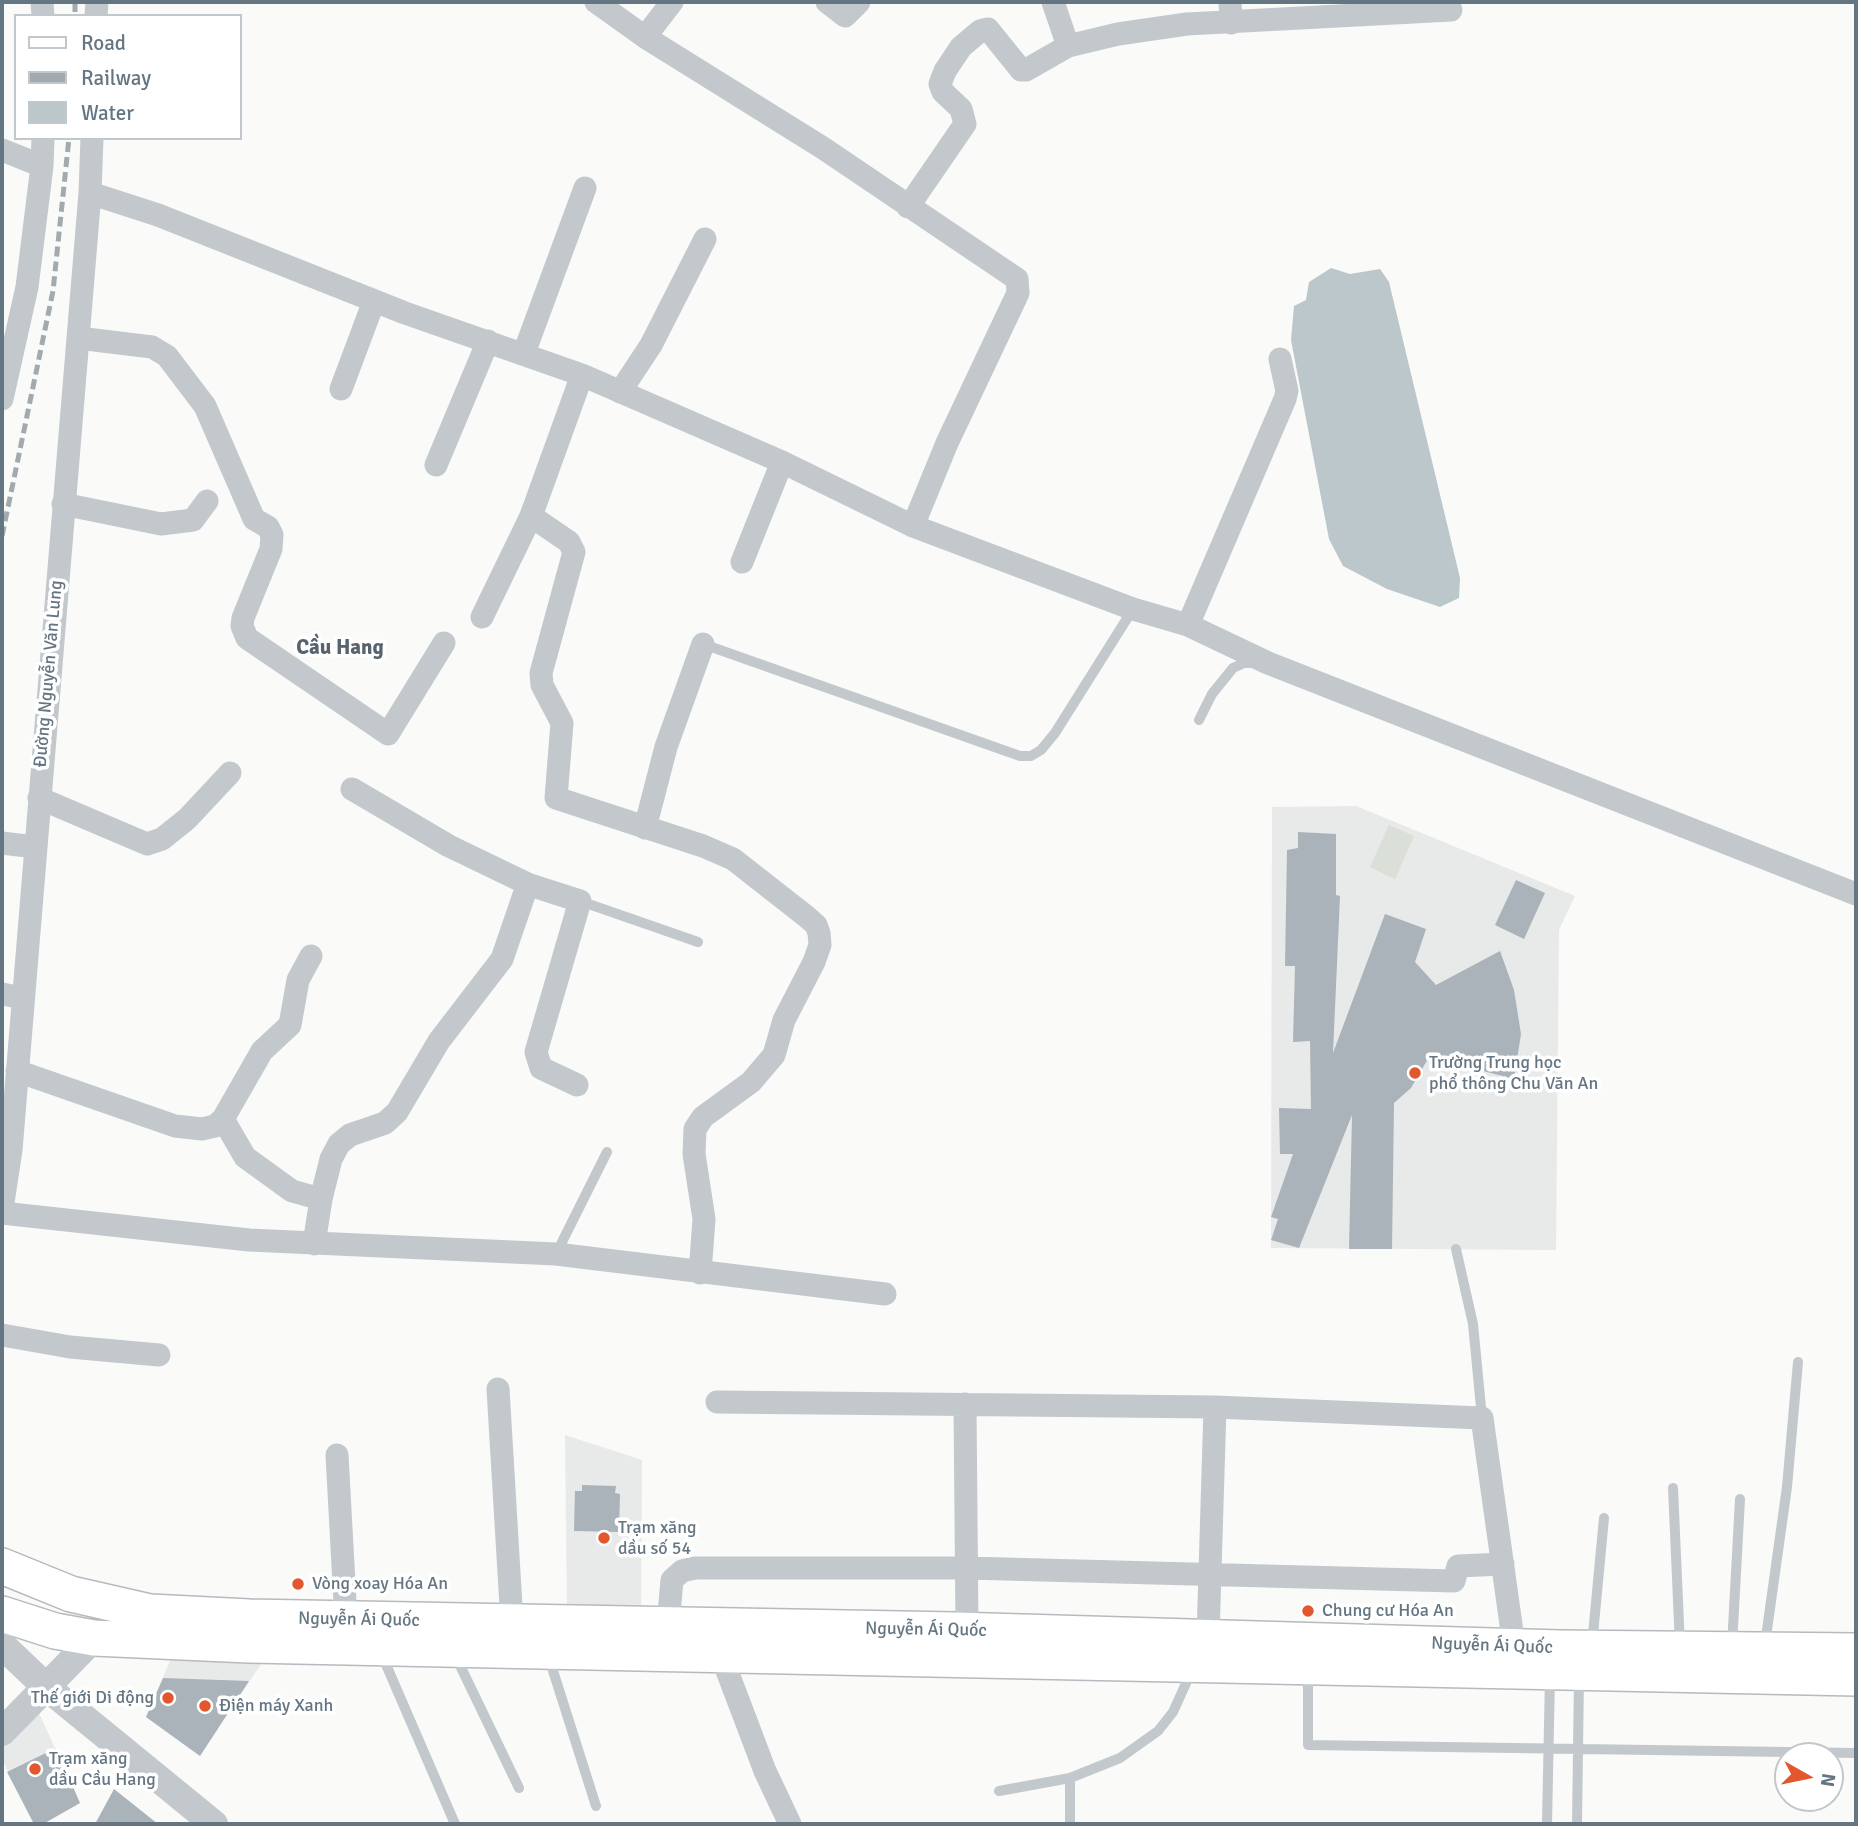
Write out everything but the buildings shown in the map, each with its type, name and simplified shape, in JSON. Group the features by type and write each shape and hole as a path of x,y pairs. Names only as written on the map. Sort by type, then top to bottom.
{"main road":[{"name":"Nguyễn Ái Quốc","path":"2,1566 71,1594 150,1612 512,1623 720,1655 1514,1646 1574,1665 1680,1648 1856,1651"},
{"path":"2,1566 5,1582 2,1600"},
{"name":"Nguyễn Ái Quốc","path":"2,1614 55,1631 94,1639 547,1651 668,1625 967,1630 1202,1651 1308,1667 1574,1665 1856,1678"}],"street":[{"path":"596,2 645,37 823,148 1017,279 1019,287 913,526"},
{"path":"645,37 672,2"},
{"path":"827,2 845,16 859,2"},
{"path":"1053,2 1068,46"},
{"path":"908,207 965,124 961,109 943,92 940,85 945,71 961,47 980,31 988,29 1021,70 1026,70 1068,46 1118,33 1187,24 1230,13 1451,10"},
{"path":"2,399 27,287 43,140"},
{"name":"Đường Nguyễn Văn Lung","path":"2,1211 17,1071 12,996 35,847 90,193 92,140"},
{"path":"2,150 42,166"},
{"path":"524,353 584,188"},
{"path":"90,193 158,215 374,301 582,375 782,462 913,526 1133,609 1188,625 1268,663 1856,894"},
{"path":"620,392 651,345 705,239"},
{"path":"341,389 374,301"},
{"path":"78,338 152,347 167,356 205,406 254,519 268,527 272,535 271,549 243,618 242,626 247,638 388,733 444,643"},
{"path":"436,465 488,341"},
{"path":"1188,625 1285,399 1287,391 1280,359"},
{"path":"482,617 531,516 582,375"},
{"path":"742,562 782,462"},
{"path":"63,504 161,524 193,520 207,501"},
{"path":"531,516 569,542 574,552 541,673 542,685 562,723 556,798 703,846 733,859 807,916 816,925 819,933 820,945 814,962 784,1020 774,1055 751,1082 703,1116 695,1129 694,1154 704,1219 700,1273"},
{"path":"645,828 666,747 703,644"},
{"path":"39,798 147,844 162,839 187,819 230,773"},
{"path":"352,789 449,846 530,885 580,901 536,1052 541,1068 577,1085"},
{"path":"2,842 35,847"},
{"path":"314,1244 331,1159 339,1144 350,1135 385,1124 397,1112 439,1041 502,959 526,889 530,885"},
{"path":"17,1071 175,1126 202,1129 223,1119 262,1051 290,1025 298,981 311,956"},
{"path":"223,1119 245,1157 292,1191 321,1199"},
{"path":"2,1211 314,1244 556,1254 885,1294"},
{"path":"2,1335 70,1348 159,1355"},
{"path":"498,1389 512,1623"},
{"path":"717,1402 1215,1408 1482,1418 1514,1646"},
{"path":"965,1404 967,1630"},
{"path":"1202,1651 1210,1573 1215,1408"},
{"path":"337,1455 346,1620"},
{"path":"668,1625 672,1580 688,1569 967,1568 1454,1581 1458,1566 1503,1564"},
{"path":"2,1732 94,1639"},
{"path":"2,1645 45,1686 215,1824"},
{"path":"720,1655 765,1772 790,1824"}],"lane":[{"path":"703,644 1020,756 1031,756 1041,750 1055,733 1133,609"},
{"path":"1199,720 1212,694 1233,668 1244,663 1268,663"},
{"path":"580,901 698,942"},
{"path":"556,1254 607,1152"},
{"path":"1456,1249 1473,1324 1482,1418"},
{"path":"1748,1650 1787,1487 1798,1362"},
{"path":"1673,1488 1680,1648"},
{"path":"1740,1499 1748,1650"},
{"path":"1547,1824 1548,1748 1574,1665 1604,1518"},
{"path":"379,1648 455,1824"},
{"path":"453,1650 519,1788"},
{"path":"547,1651 596,1806"},
{"path":"999,1791 1070,1778 1120,1758 1158,1731 1173,1712 1202,1651"},
{"path":"1574,1665 1578,1749 1577,1824"},
{"path":"1308,1667 1308,1745 1856,1753"},
{"path":"1070,1778 1070,1824"}],"shaded area":[{"name":"Trường Trung học phổ thông Chu Văn An","path":"1356,806 1575,896 1559,930 1556,1250 1271,1248 1272,807"},
{"path":"1389,825 1414,836 1395,879 1370,867"},
{"name":"Trạm xăng dầu số 54","path":"565,1435 642,1460 641,1615 567,1615"},
{"name":"Điện máy Xanh","path":"173,1654 265,1658 200,1756 146,1717"},
{"name":"Trạm xăng dầu Cầu Hang","path":"39,1713 80,1803 43,1824 34,1824 2,1759 2,1744"}],"water":[{"path":"1331,268 1350,274 1380,269 1389,282 1460,578 1459,598 1440,607 1387,589 1343,566 1329,539 1291,340 1294,306 1306,300 1309,282"}],"railway":[{"path":"75,2 75,14"},
{"path":"2,536 53,291 69,140"}],"place":[{"name":"Trường Trung học phổ thông Chu Văn An","path":"1415,1073"},
{"name":"Trạm xăng dầu số 54","path":"604,1538"},
{"name":"Vòng xoay Hóa An","path":"298,1584"},
{"name":"Chung cư Hóa An","path":"1308,1611"},
{"name":"Thế giới Di động","path":"168,1698"},
{"name":"Điện máy Xanh","path":"205,1706"},
{"name":"Trạm xăng dầu Cầu Hang","path":"35,1769"}],"district":[{"name":"Cầu Hang","path":"340,648"}]}
